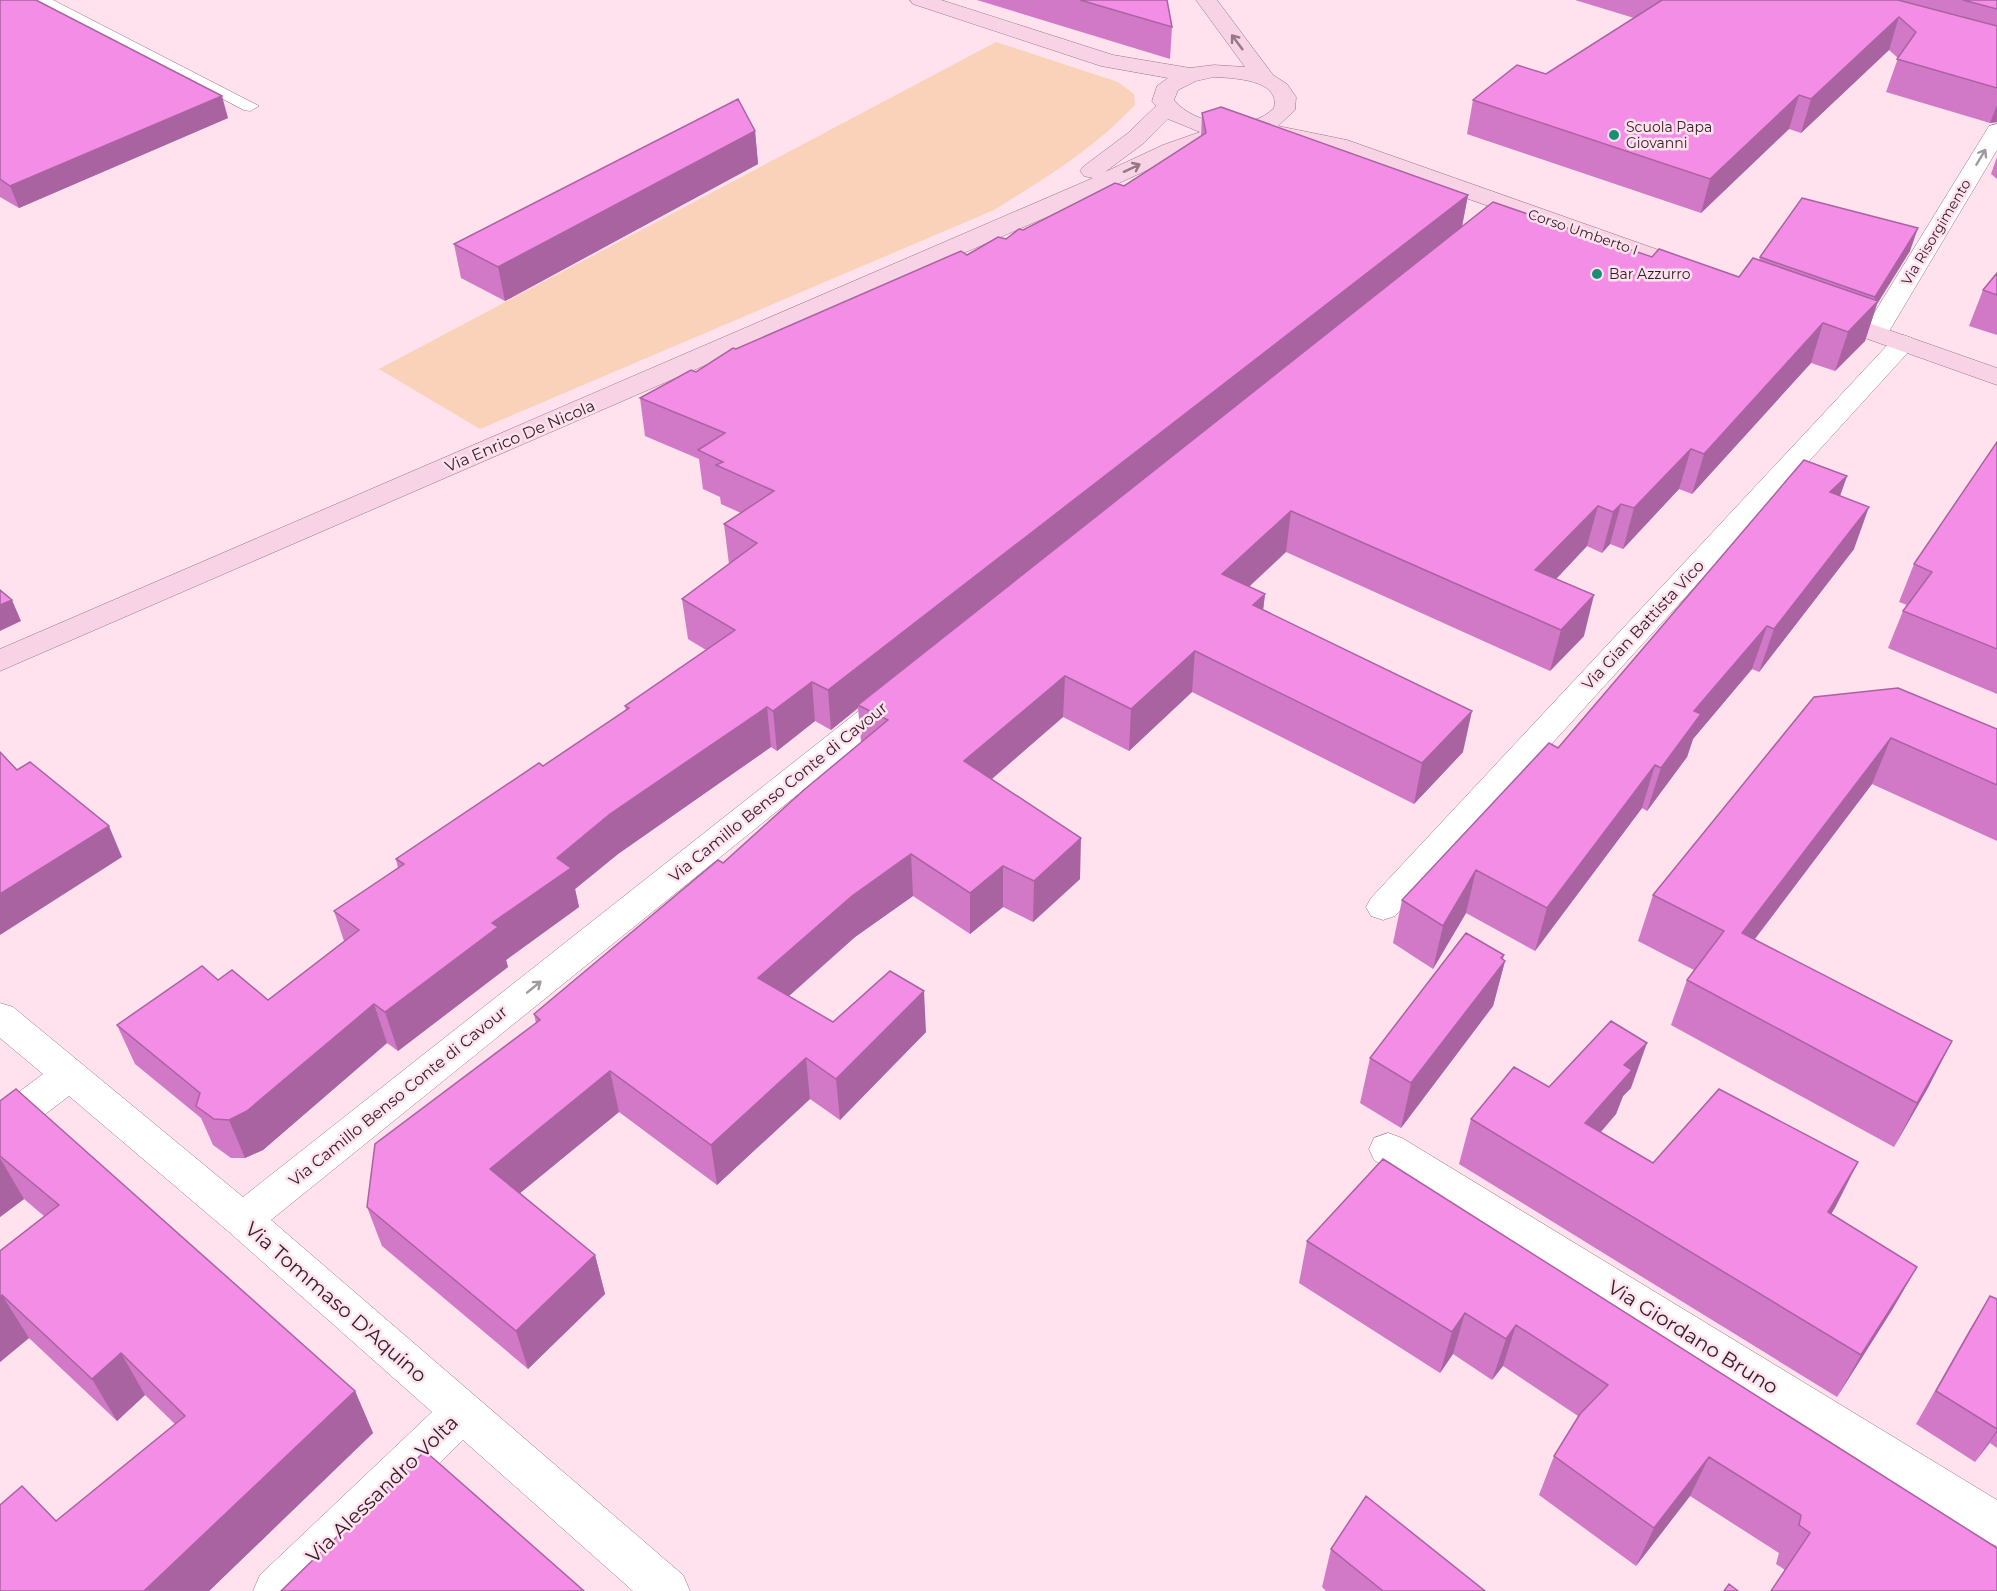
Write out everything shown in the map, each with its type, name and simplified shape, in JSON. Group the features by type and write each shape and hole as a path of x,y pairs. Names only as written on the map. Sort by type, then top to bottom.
{"street":[{"path":"920,0 1108,60 1190,75"},
{"path":"1207,2 1214,71"},
{"name":"Corso Umberto I","path":"1207,2 1266,80 1276,86 1286,100 1339,145"},
{"name":"Corso Umberto I","path":"1108,60 1146,80 1165,101 1192,124 1240,128 1339,145 1720,280"},
{"path":"1041,211 1136,138 1165,101 1168,86 1190,75 1214,71 1242,73 1266,80"},
{"path":"1041,211 1171,150 1277,117 1284,109 1286,100"},
{"name":"Via Risorgimento","path":"1875,333 1997,131"},
{"path":"1482,229 1510,207"},
{"name":"Via Enrico De Nicola","path":"0,661 1041,211"},
{"path":"1809,310 1997,377"},
{"name":"Via Gian Battista Vico","path":"1383,907 1903,344"},
{"name":"Via Camillo Benso Conte di Cavour","path":"243,1220 914,684"},
{"name":"Via Tommaso D'Aquino","path":"0,1017 243,1220 667,1591"},
{"path":"0,1126 69,1075"},
{"name":"Via Giordano Bruno","path":"1388,1149 1997,1526"},
{"name":"Via Alessandro Volta","path":"276,1591 462,1412"}],"lane":[{"path":"41,0 250,106"}],"shaded area":[{"path":"996,42 1118,82 1134,94 1135,105 1120,121 1086,149 994,210 480,429 379,369"}],"building":[{"path":"0,0 36,0 222,96 10,186 0,179"},
{"path":"1080,0 1167,0 1172,27"},
{"path":"1662,0 1898,0 1997,26 1997,88 1897,59 1916,32 1899,17 1811,99 1799,95 1710,179 1473,100 1517,65 1546,74"},
{"path":"1963,0 1997,0 1997,9"},
{"path":"738,99 755,131 498,267 454,244"},
{"path":"1221,107 1468,195 828,690 812,682 773,711 767,707 610,814 557,858 571,868 492,923 498,927 385,1012 374,1004 247,1111 229,1120 214,1119 196,1106 200,1093 117,1025 202,966 218,980 232,970 268,1000 359,930 334,911 404,864 396,859 539,763 543,766 629,708 625,706 735,630 682,599 757,543 724,524 774,491 716,465 723,462 698,450 725,433 640,398 691,370 696,372 733,348 736,349 961,251 967,255 998,237 1006,239 1019,229 1023,230 1115,183 1124,186 1206,133 1202,113"},
{"path":"1802,198 1918,228 1875,297 1760,257"},
{"path":"1493,202 1652,257 1659,249 1739,277 1753,258 1878,301 1848,332 1823,323 1704,454 1691,449 1634,508 1621,504 1613,512 1598,506 1535,570 1594,595 1561,630 1291,511 1222,574 1265,594 1253,605 1472,711 1422,763 1195,651 1131,709 1065,676 964,761 1081,838 1034,881 1003,866 970,893 911,854 852,896 758,978 833,1022 890,971 924,991 836,1079 806,1058 711,1145 610,1071 490,1169 595,1255 516,1331 367,1207 375,1144 540,1020 534,1014 718,860 723,863 805,789 888,720 858,705"},
{"path":"1997,273 1997,295 1983,290"},
{"path":"1997,442 1997,649 1903,611 1932,572 1914,564"},
{"path":"1804,460 1847,476 1830,492 1869,507 1774,629 1767,626 1694,711 1701,714 1661,768 1655,765 1547,908 1476,870 1443,926 1402,900 1549,743 1558,748"},
{"path":"0,590 12,600 0,605"},
{"path":"1898,688 1997,729 1997,785 1891,738 1742,933 1952,1041 1917,1103 1687,980 1724,931 1653,895 1814,697"},
{"path":"0,752 17,770 30,762 109,826 0,894"},
{"path":"1466,933 1504,955 1501,958 1505,961 1411,1083 1370,1058"},
{"path":"1611,1021 1647,1043 1624,1065 1632,1070 1585,1123 1653,1163 1719,1089 1858,1162 1828,1212 1917,1267 1861,1355 1471,1119 1514,1067 1549,1087"},
{"path":"16,1089 355,1391 144,1591 0,1591 0,1505 22,1486 56,1521 185,1416 121,1353 92,1379 2,1295 0,1297 0,1251 59,1205 0,1156 0,1101"},
{"path":"1383,1159 1997,1548 1997,1591 1771,1591 1810,1533 1799,1525 1801,1515 1709,1457 1654,1528 1554,1456 1580,1414 1608,1385 1516,1325 1506,1339 1465,1313 1452,1332 1307,1241"},
{"path":"1990,1296 1997,1299 1997,1429 1936,1391"},
{"path":"425,1451 584,1591 281,1591"},
{"path":"1366,1496 1485,1591 1383,1591 1331,1549"},
{"path":"1729,1584 1738,1591 1724,1591"}],"place":[{"name":"Scuola Papa Giovanni","path":"1614,135"},
{"name":"Bar Azzurro","path":"1597,274"}]}
